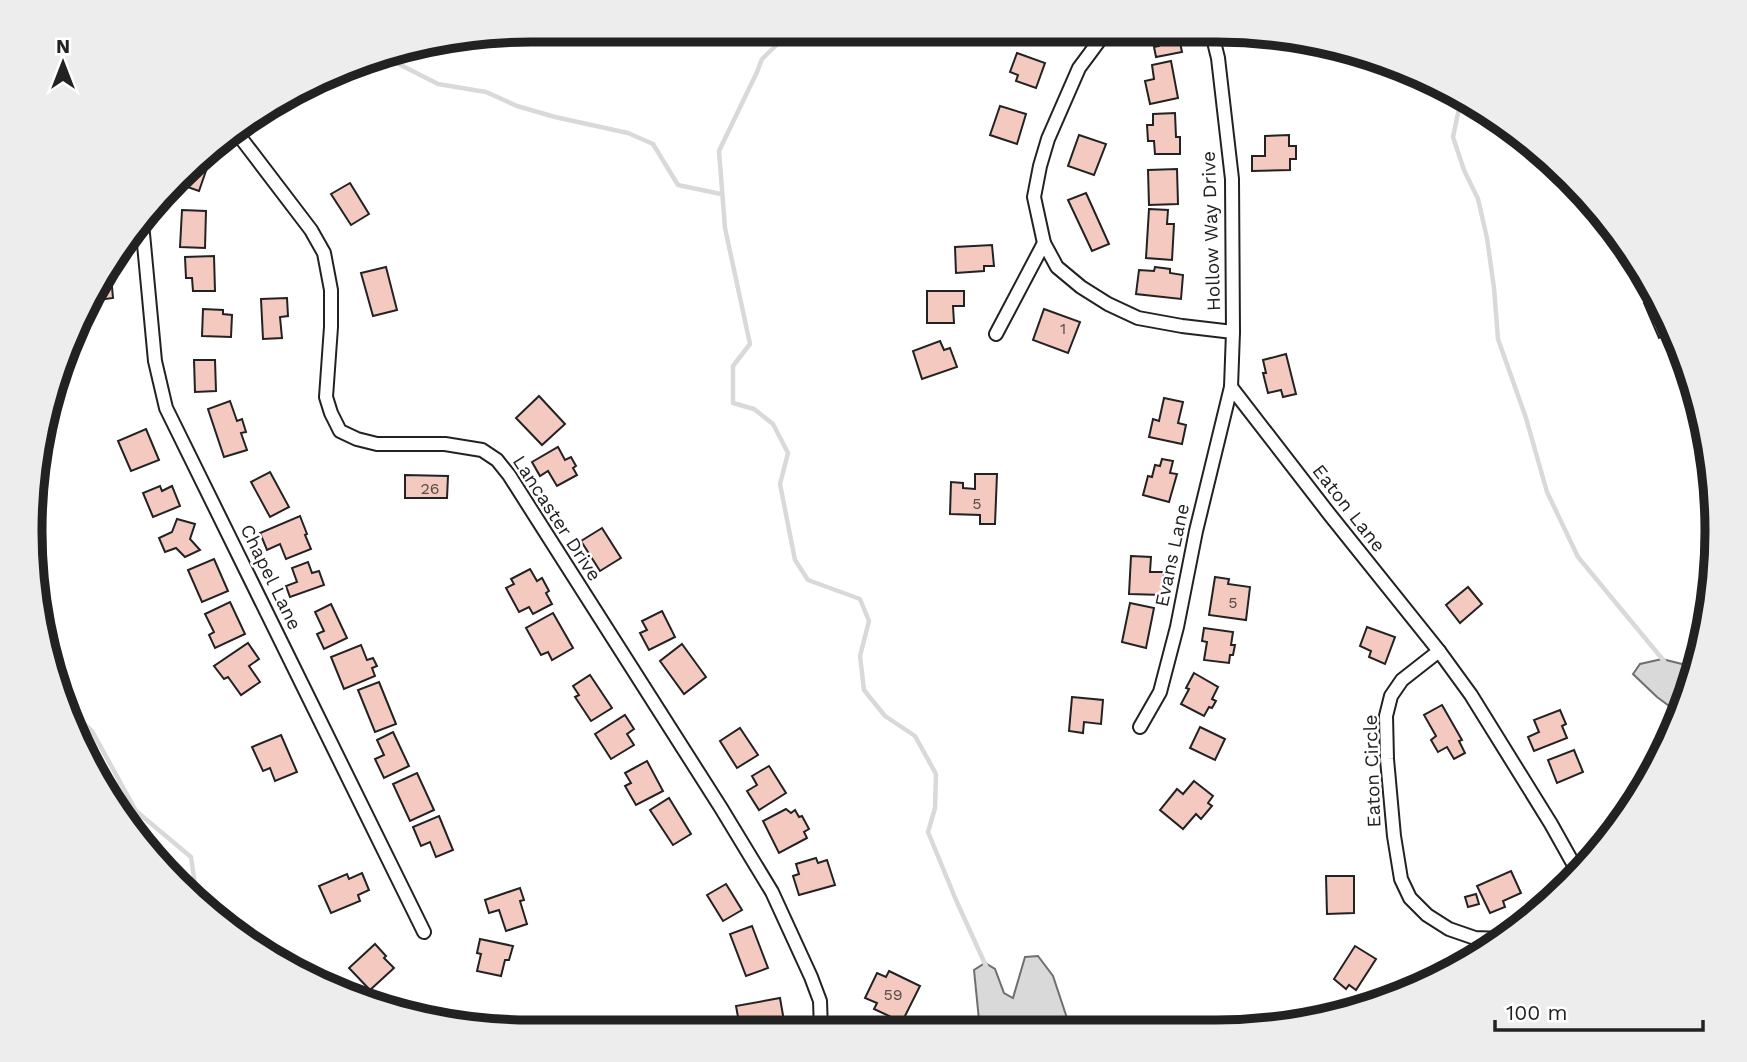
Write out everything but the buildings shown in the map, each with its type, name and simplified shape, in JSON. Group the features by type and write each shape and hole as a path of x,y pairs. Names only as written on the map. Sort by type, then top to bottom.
{"street":[{"path":"1098,42 1079,68 1048,139 1040,166 1034,197 1044,243 1058,267 1081,287 1128,314 1182,326 1233,331"},
{"name":"Hollow Way Drive","path":"1214,42 1232,179 1231,387"},
{"name":"Lancaster Drive","path":"240,138 311,230 324,253 331,290 326,397 341,431 356,439 377,444 445,444 482,450 497,460 772,892 811,977 820,1001 821,1020"},
{"name":"Chapel Lane","path":"143,233 155,361 166,408 424,932"},
{"path":"996,334 1044,243"},
{"name":"Eaton Lane","path":"1231,387 1439,651"},
{"name":"Evans Lane","path":"1140,727 1160,692 1231,387"},
{"path":"1439,651 1471,695 1551,824 1573,865"},
{"name":"Eaton Circle","path":"1439,651 1402,680 1391,696 1386,716 1394,836 1401,880 1410,898 1427,915 1449,929 1475,938 1487,938"}],"shaded area":[{"path":"1662,659 1686,665 1672,708 1633,674 1640,664"},
{"path":"1038,956 1053,976 1068,1020 979,1020 974,970 985,963 995,969 1004,993 1013,998 1025,957"}],"waterway":[{"path":"780,42 762,59 719,151 725,228 750,344 733,366 733,403 754,409 773,424 788,453 780,484 795,560 808,580 860,599 869,621 860,656 864,690 885,716 915,736 936,774 935,808 928,832 986,966"},
{"path":"394,62 438,84 486,92 517,106 555,117 628,133 653,144 678,185 721,194"},
{"path":"1459,107 1453,137 1464,170 1478,199 1487,238 1498,339 1526,418 1547,492 1578,557 1664,661"},
{"path":"79,719 92,731 136,811 191,857 195,886"}]}
